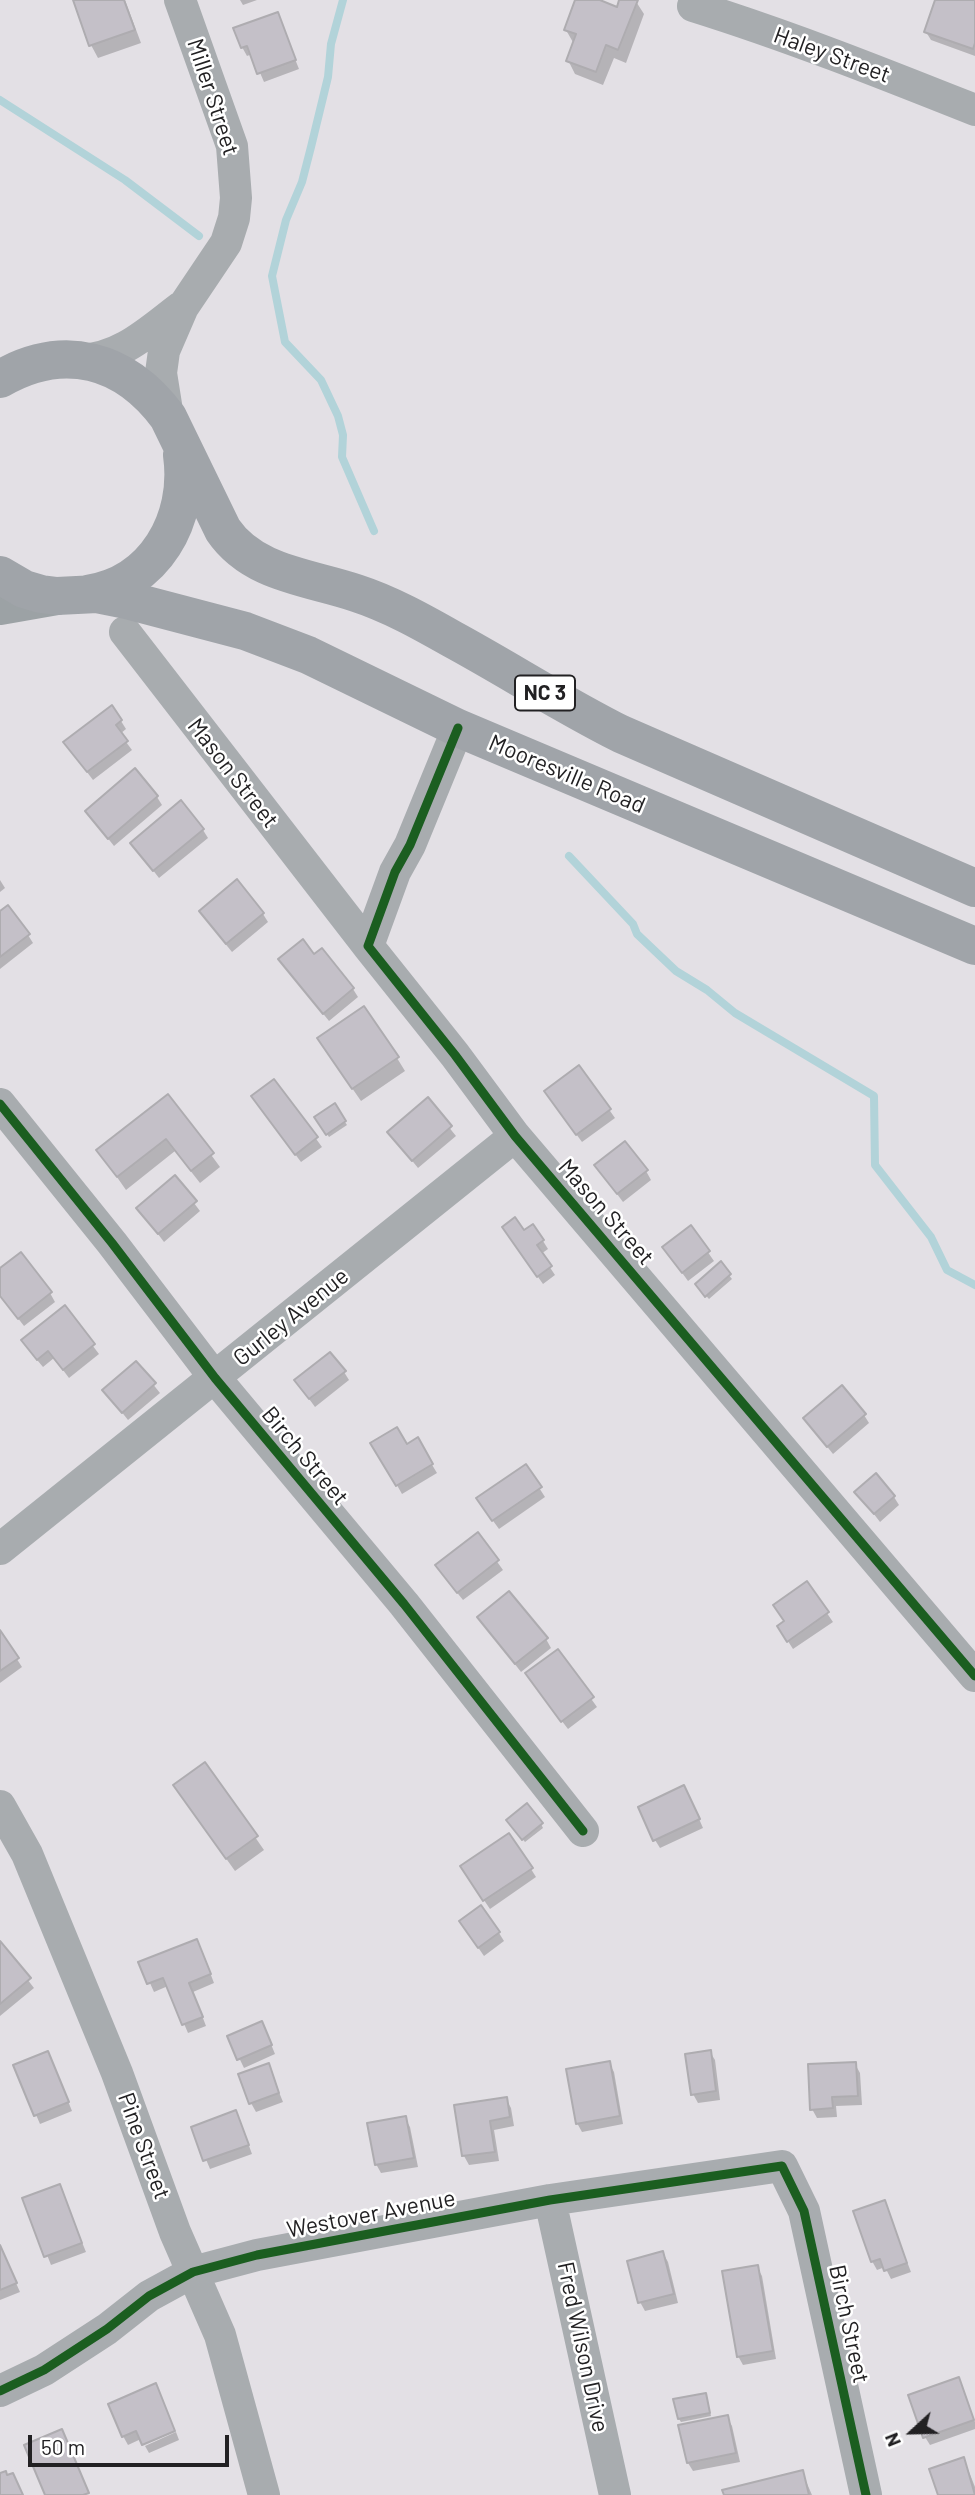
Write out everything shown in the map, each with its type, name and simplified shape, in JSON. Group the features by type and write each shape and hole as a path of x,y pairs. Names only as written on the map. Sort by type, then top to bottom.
{"main road":[{"name":"Mooresville Road","path":"0,350 98,364 130,378 156,401 192,463 223,530 231,542 251,558 280,571 356,593 396,610 621,734 975,888"},
{"path":"0,379 29,365 63,360"},
{"name":"Mooresville Road","path":"66,596 92,593 127,580 155,556 166,541 175,525 184,489 183,462 172,426"},
{"name":"Mooresville Road","path":"0,575 24,589 66,596 97,594 245,631 308,655 458,728 975,946"}],"street":[{"name":"Miller Street","path":"172,426 162,392 162,360 183,307 230,234 236,181 232,146 180,0"},
{"name":"Haley Street","path":"696,0 693,6 879,72 975,110"},
{"name":"Miller Street","path":"63,360 98,359 121,351 183,307"},
{"path":"0,606 66,596"},
{"name":"Mason Street","path":"125,632 455,1055 515,1136 975,1676"},
{"path":"368,946 395,872 410,845 458,728"},
{"name":"Birch Street","path":"0,1104 112,1242 215,1378 404,1604 583,1831"},
{"name":"Gurley Avenue","path":"0,1549 515,1136"},
{"name":"Pine Street","path":"0,1805 27,1854 117,2073 175,2232 220,2335 264,2495"},
{"name":"Birch Street","path":"782,2166 804,2211 866,2495"},
{"name":"Westover Avenue","path":"0,2391 44,2370 107,2329 149,2296 193,2272 257,2256 550,2200 782,2166"},
{"name":"Fred Wilson Drive","path":"550,2200 615,2495"}],"building":[{"path":"73,0 124,0 135,30 89,46"},
{"path":"575,0 600,0 617,7 619,0 638,0 618,50 606,45 596,72 566,61 576,34 564,30"},
{"path":"935,0 975,0 973,49 924,32"},
{"path":"278,12 296,60 257,74 247,46 241,48 233,28"},
{"path":"112,705 122,720 116,725 128,741 87,772 63,742"},
{"path":"135,768 158,796 108,839 85,811"},
{"path":"181,800 204,829 153,871 130,843"},
{"path":"237,879 264,913 226,944 199,911"},
{"path":"8,905 30,934 0,957 0,911"},
{"path":"303,939 314,954 322,948 354,988 323,1014 278,959"},
{"path":"364,1006 399,1057 352,1089 317,1038"},
{"path":"579,1065 611,1109 576,1135 544,1091"},
{"path":"274,1079 318,1137 295,1155 251,1096"},
{"path":"168,1094 214,1153 191,1171 166,1139 117,1177 96,1150"},
{"path":"428,1097 452,1126 412,1161 387,1132"},
{"path":"335,1103 346,1121 326,1135 314,1117"},
{"path":"625,1141 648,1170 617,1194 594,1165"},
{"path":"175,1175 197,1201 158,1234 136,1208"},
{"path":"515,1217 524,1230 533,1224 544,1240 537,1245 552,1266 537,1277 502,1227"},
{"path":"691,1225 710,1251 682,1273 662,1247"},
{"path":"21,1252 52,1292 18,1319 0,1296 0,1268"},
{"path":"721,1261 731,1274 705,1297 695,1284"},
{"path":"65,1305 95,1344 63,1370 48,1351 37,1360 21,1340"},
{"path":"330,1352 346,1371 309,1399 294,1380"},
{"path":"136,1361 156,1383 122,1413 102,1390"},
{"path":"842,1385 866,1414 827,1447 803,1418"},
{"path":"397,1427 407,1444 418,1437 433,1464 396,1486 370,1443"},
{"path":"526,1464 542,1487 492,1521 476,1498"},
{"path":"876,1473 895,1496 874,1514 854,1492"},
{"path":"478,1532 499,1560 457,1593 435,1565"},
{"path":"807,1581 829,1612 787,1642 777,1626 784,1621 773,1605"},
{"path":"509,1591 548,1638 515,1664 477,1617"},
{"path":"0,1630 19,1658 0,1671"},
{"path":"558,1649 594,1697 561,1722 525,1673"},
{"path":"205,1762 258,1836 226,1859 173,1785"},
{"path":"684,1785 700,1819 653,1841 638,1807"},
{"path":"527,1803 543,1823 522,1840 506,1820"},
{"path":"509,1833 533,1868 483,1901 460,1866"},
{"path":"481,1905 500,1932 478,1948 459,1921"},
{"path":"197,1939 211,1974 189,1983 203,2017 182,2025 163,1978 147,1984 138,1962"},
{"path":"0,1941 31,1978 0,2004"},
{"path":"262,2021 272,2045 237,2060 227,2036"},
{"path":"711,2050 716,2091 691,2095 685,2054"},
{"path":"48,2051 69,2102 34,2116 13,2065"},
{"path":"610,2061 620,2116 576,2124 566,2069"},
{"path":"856,2062 858,2096 832,2097 833,2108 810,2110 808,2064"},
{"path":"269,2063 279,2093 249,2104 238,2074"},
{"path":"507,2097 510,2117 490,2121 495,2152 462,2156 454,2105"},
{"path":"236,2110 249,2145 203,2161 191,2127"},
{"path":"406,2116 414,2158 375,2165 367,2123"},
{"path":"60,2184 82,2243 44,2257 22,2198"},
{"path":"885,2200 907,2263 884,2271 880,2259 871,2262 853,2211"},
{"path":"0,2245 17,2283 0,2290"},
{"path":"663,2251 674,2294 638,2303 627,2261"},
{"path":"758,2265 773,2351 737,2357 722,2271"},
{"path":"959,2377 974,2420 923,2438 908,2395"},
{"path":"156,2383 175,2431 142,2445 136,2431 122,2437 108,2404"},
{"path":"706,2393 710,2413 678,2419 673,2399"},
{"path":"728,2415 736,2453 687,2463 678,2425"},
{"path":"62,2429 89,2493 45,2495 24,2445"},
{"path":"964,2457 975,2495 938,2495 929,2469"},
{"path":"803,2470 809,2495 724,2495 722,2490"},
{"path":"6,2471 7,2475 13,2473 23,2495 0,2495 0,2473"}],"waterway":[{"path":"343,0 331,44 328,77 302,182 286,220 272,276 285,342 321,380 338,416 343,435 342,457 374,531"},
{"path":"0,100 125,180 199,236"},
{"path":"569,856 633,924 637,934 676,971 707,990 735,1013 874,1096 875,1165 931,1237 947,1270 975,1285"}],"cycle path":[{"path":"458,728 410,845 395,872 368,946 455,1055 515,1136 975,1676"},
{"path":"0,1104 112,1243 215,1378 404,1604 583,1831"},
{"path":"0,2391 44,2370 107,2329 149,2296 193,2272 257,2255 550,2200 782,2166 804,2211 866,2495"}]}
